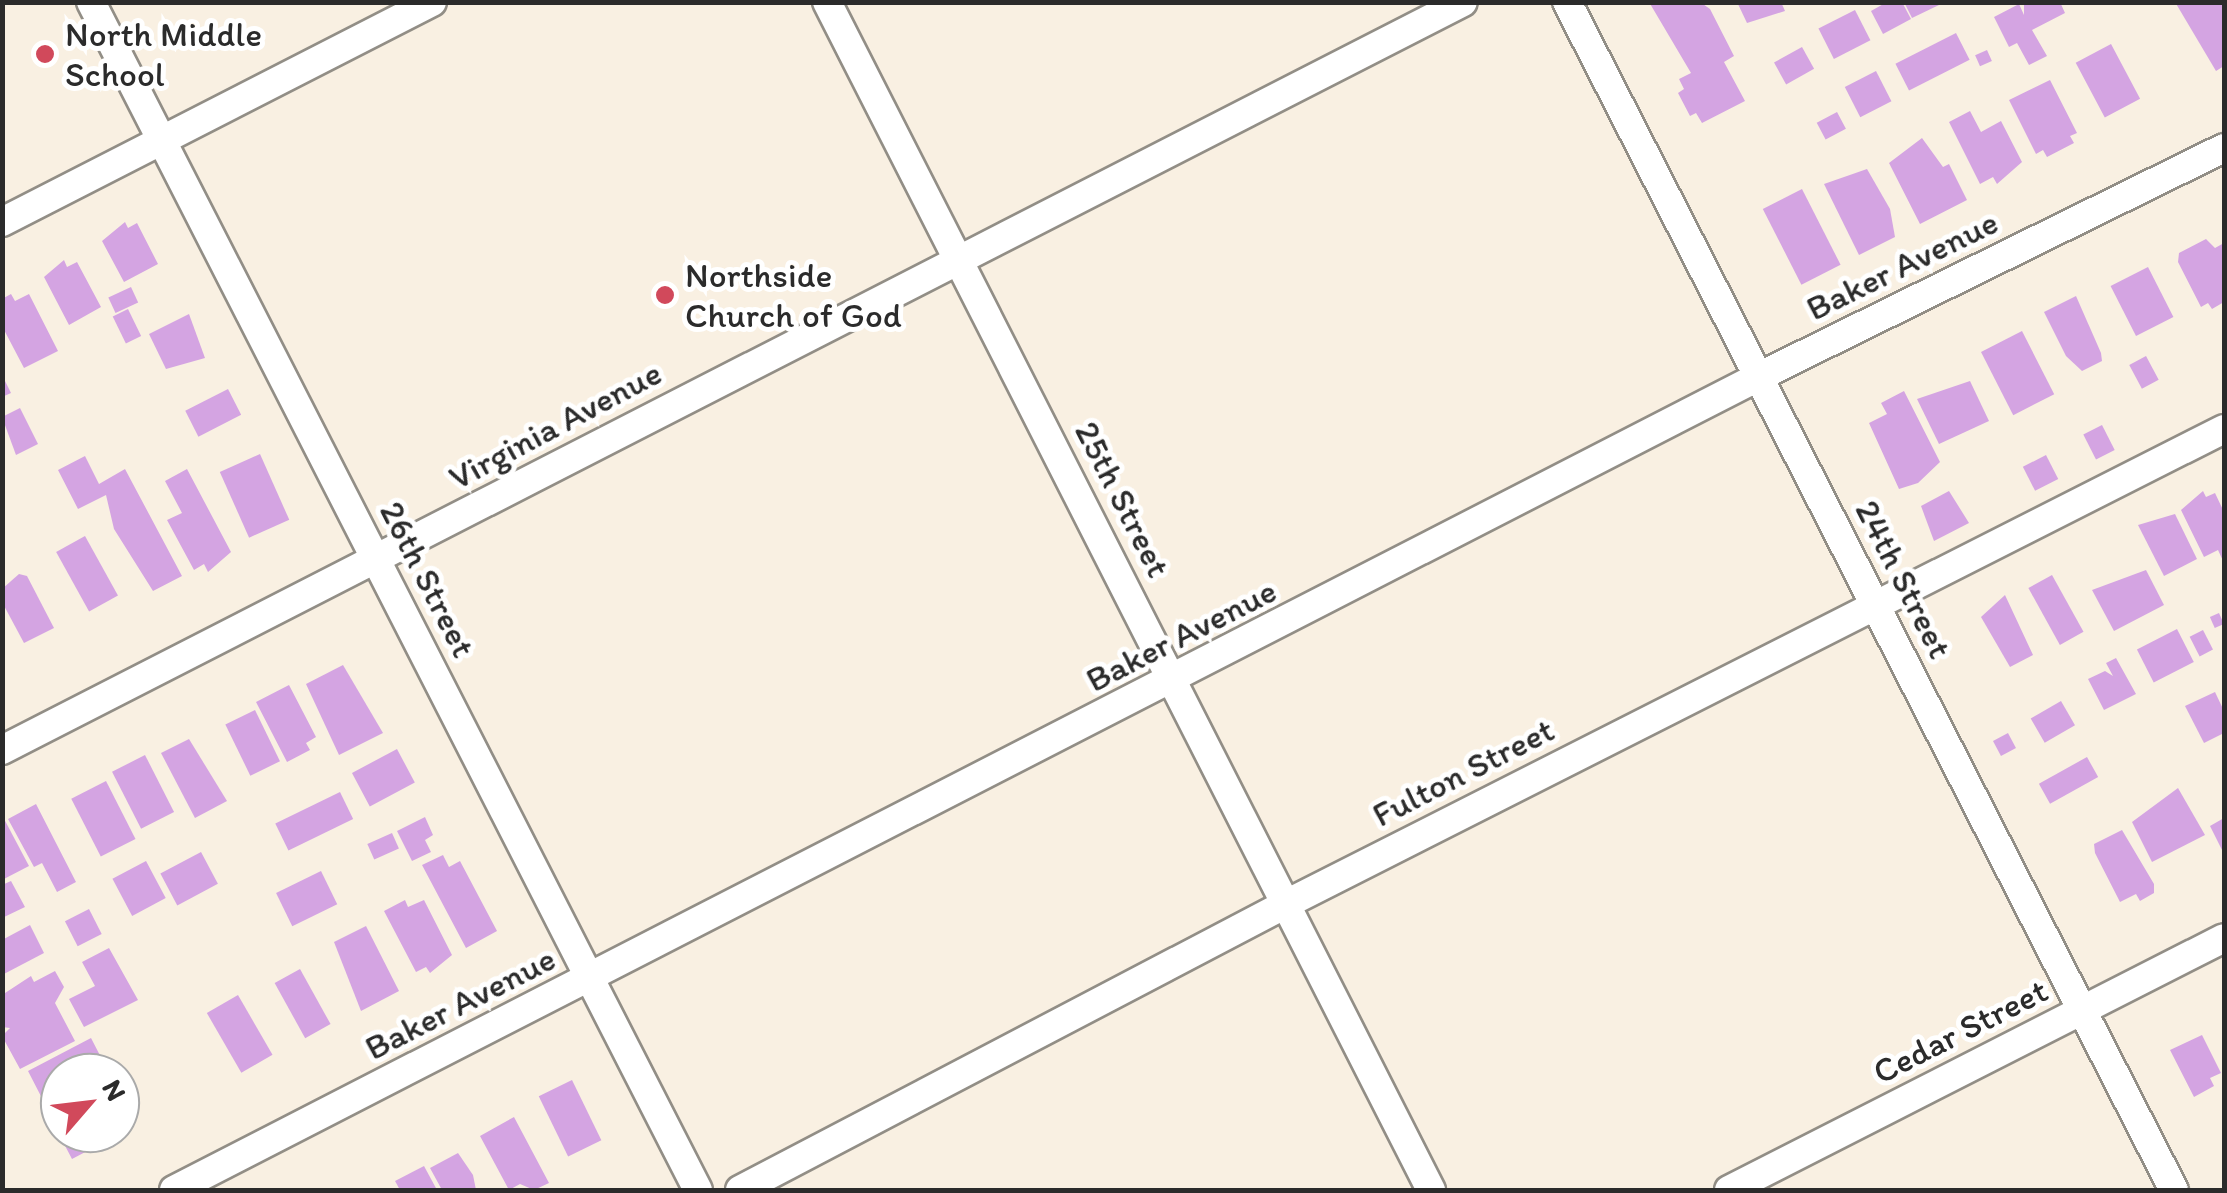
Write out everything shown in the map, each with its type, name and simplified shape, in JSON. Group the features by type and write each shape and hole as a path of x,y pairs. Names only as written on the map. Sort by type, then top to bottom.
{"street":[{"name":"26th Street","path":"91,2 698,1190"},
{"path":"2,222 432,2"},
{"name":"25th Street","path":"827,2 1432,1190"},
{"name":"Virginia Avenue","path":"2,750 376,560 955,257 1463,2"},
{"name":"24th Street","path":"1567,2 2174,1190"},
{"name":"Baker Avenue","path":"174,1190 1173,681 1758,377 2224,148"},
{"name":"Fulton Street","path":"740,1190 1286,904 2224,429"},
{"name":"Cedar Street","path":"1729,1190 2224,938"}],"building":[{"path":"1649,2 1700,2 1710,9 1734,56 1724,62 1745,101 1702,123 1696,113 1690,116 1678,93 1684,89 1679,79 1691,73"},
{"path":"1737,2 1781,2 1785,11 1747,23"},
{"path":"1887,2 1902,2 1911,19 1883,34 1871,11"},
{"path":"1904,2 1937,2 1939,5 1912,18"},
{"path":"2024,2 2060,2 2065,13 2032,30 2047,56 2029,65 2017,43 2009,47 1994,17 2019,4 2024,15"},
{"path":"2175,2 2224,2 2224,66 2216,71"},
{"path":"1855,10 1870,40 1834,59 1818,29"},
{"path":"1956,33 1970,60 1909,91 1895,64"},
{"path":"2111,44 2140,99 2105,118 2076,63"},
{"path":"1802,47 1814,69 1786,84 1774,63"},
{"path":"1987,50 1992,61 1980,66 1975,55"},
{"path":"1876,71 1891,101 1860,117 1845,87"},
{"path":"2050,80 2077,133 2070,136 2074,143 2047,157 2043,150 2036,154 2009,100"},
{"path":"1970,111 1981,132 2001,121 2022,162 1997,184 1993,177 1980,184 1949,122"},
{"path":"1837,112 1846,129 1826,140 1817,123"},
{"path":"1922,138 1943,167 1949,164 1967,200 1920,224 1889,163"},
{"path":"1867,169 1890,209 1895,237 1859,255 1824,184"},
{"path":"1802,189 1841,265 1801,285 1763,209"},
{"path":"125,222 128,228 137,223 158,264 124,282 102,241"},
{"path":"2206,239 2215,248 2224,243 2224,302 2212,309 2208,303 2201,307 2178,262 2179,253"},
{"path":"64,260 67,267 77,262 101,307 69,325 44,277"},
{"path":"2148,267 2173,317 2136,336 2111,286"},
{"path":"131,287 138,302 116,313 108,298"},
{"path":"11,294 15,301 29,294 58,351 24,368 2,326 2,299"},
{"path":"2076,296 2102,361 2082,371 2066,356 2044,312"},
{"path":"128,309 141,336 126,343 113,316"},
{"path":"189,314 205,358 166,369 149,334"},
{"path":"2022,331 2054,394 2013,415 1981,352"},
{"path":"2146,356 2159,380 2142,389 2129,365"},
{"path":"2,375 11,393 2,397"},
{"path":"1970,381 1989,421 1939,444 1917,399"},
{"path":"228,389 241,415 198,437 185,411"},
{"path":"1904,391 1940,462 1918,483 1899,489 1869,423 1887,414 1881,403"},
{"path":"20,408 38,444 16,455 2,417"},
{"path":"2102,425 2115,450 2096,459 2083,435"},
{"path":"260,454 289,520 249,538 220,472"},
{"path":"2046,455 2058,479 2035,491 2023,467"},
{"path":"85,456 99,484 125,469 182,576 153,591 114,529 106,495 78,509 58,470"},
{"path":"187,469 231,552 208,572 204,564 194,570 167,520 182,513 165,481"},
{"path":"1949,491 1969,523 1934,541 1921,506"},
{"path":"2203,491 2206,497 2215,493 2224,512 2224,563 2218,550 2204,557 2181,510"},
{"path":"2175,514 2197,559 2164,576 2138,525"},
{"path":"85,536 118,595 89,611 56,552"},
{"path":"2146,570 2164,605 2114,631 2092,590"},
{"path":"19,574 27,576 54,628 24,643 2,602 2,589"},
{"path":"2052,575 2084,632 2060,645 2028,588"},
{"path":"2005,595 2033,655 2010,667 1981,617"},
{"path":"2219,613 2224,624 2215,628 2210,617"},
{"path":"2177,629 2194,662 2154,682 2137,649"},
{"path":"2203,630 2213,650 2200,656 2190,637"},
{"path":"2116,658 2136,694 2104,710 2088,679 2105,671 2113,676 2106,663"},
{"path":"343,665 383,733 339,755 306,684"},
{"path":"289,685 316,737 306,743 310,750 287,762 256,702"},
{"path":"2215,692 2224,711 2224,733 2204,743 2185,706"},
{"path":"2061,701 2075,725 2045,743 2031,719"},
{"path":"255,710 280,761 250,776 225,724"},
{"path":"2008,733 2016,748 2001,756 1993,741"},
{"path":"189,739 227,801 195,818 161,753"},
{"path":"397,749 415,783 370,806 352,773"},
{"path":"145,755 174,812 141,829 112,772"},
{"path":"2087,757 2098,777 2050,804 2039,784"},
{"path":"106,781 136,839 101,857 71,799"},
{"path":"2178,788 2205,835 2152,862 2132,822"},
{"path":"340,792 353,819 288,851 275,824"},
{"path":"36,804 76,882 57,892 42,863 34,867 8,819"},
{"path":"2,815 29,866 2,880"},
{"path":"425,817 433,835 425,840 431,852 412,861 397,831"},
{"path":"2224,818 2224,854 2210,826"},
{"path":"2122,830 2154,884 2154,893 2140,901 2136,894 2120,902 2095,853 2094,844"},
{"path":"392,833 399,849 374,860 367,844"},
{"path":"201,852 218,884 177,905 160,874"},
{"path":"443,855 449,867 460,861 497,931 466,948 422,865"},
{"path":"146,861 166,898 132,916 112,879"},
{"path":"321,871 337,904 292,926 276,893"},
{"path":"11,881 25,907 2,918 2,885"},
{"path":"405,900 408,907 424,900 452,955 430,973 426,967 416,972 384,911"},
{"path":"89,909 102,934 78,946 65,921"},
{"path":"30,925 44,953 2,975 2,940"},
{"path":"366,926 399,991 361,1011 334,942"},
{"path":"109,948 138,1000 84,1027 69,999 95,986 82,962"},
{"path":"300,969 331,1024 305,1038 275,983"},
{"path":"55,971 64,987 55,1003 75,1041 51,1053 40,1053 40,1059 20,1069 2,1036 10,1028 2,1027 2,995 31,976 34,982"},
{"path":"238,995 272,1055 241,1073 207,1013"},
{"path":"2202,1035 2221,1073 2210,1078 2214,1086 2194,1097 2170,1050"},
{"path":"91,1038 99,1053 62,1053"},
{"path":"40,1065 40,1094 28,1071"},
{"path":"572,1080 601,1140 568,1156 539,1096"},
{"path":"514,1117 549,1183 534,1190 520,1184 509,1190 480,1136"},
{"path":"458,1153 473,1175 476,1190 442,1190 430,1168"},
{"path":"424,1166 437,1190 400,1190 395,1181"}],"place":[{"name":"North Middle School","path":"45,54"},
{"name":"Northside Church of God","path":"665,295"}]}
